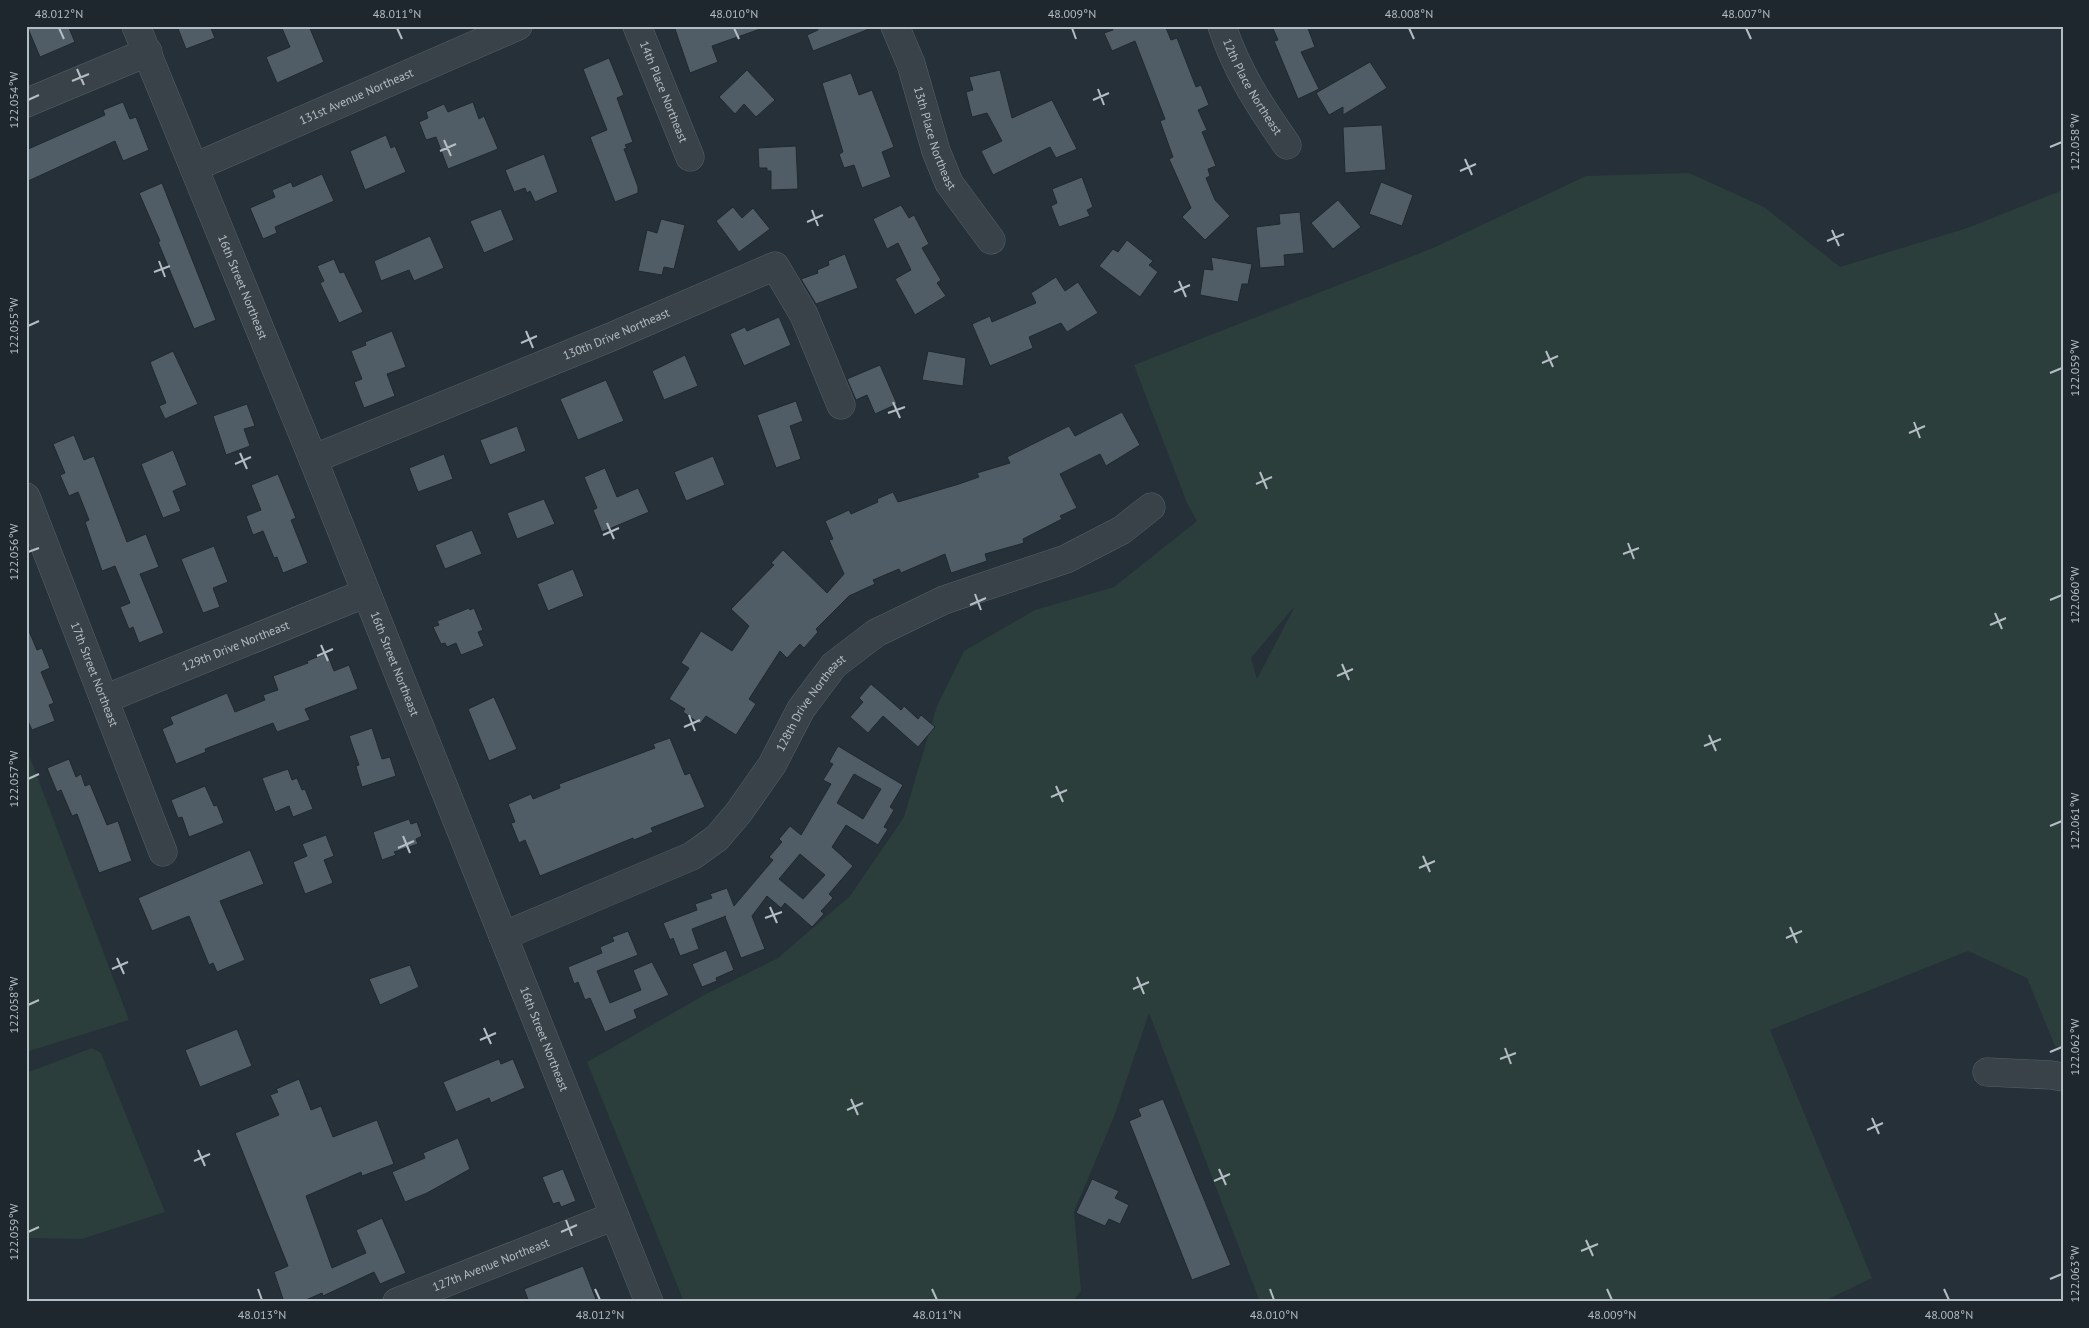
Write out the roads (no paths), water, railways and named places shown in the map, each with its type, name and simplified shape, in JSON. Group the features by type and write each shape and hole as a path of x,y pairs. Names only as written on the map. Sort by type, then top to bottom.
{"street":[{"name":"16th Street Northeast","path":"136,26 313,459 649,1302"},
{"name":"131st Avenue Northeast","path":"195,167 518,26"},
{"name":"14th Place Northeast","path":"637,26 690,157"},
{"name":"13th Place Northeast","path":"895,26 910,64 936,151 949,183 991,240"},
{"name":"12th Place Northeast","path":"1222,26 1243,76 1259,105 1287,145"},
{"path":"26,103 148,52"},
{"name":"130th Drive Northeast","path":"313,459 616,335 775,266 804,315 841,405"},
{"name":"17th Street Northeast","path":"26,497 163,852"},
{"name":"128th Drive Northeast","path":"503,936 692,856 717,838 739,812 772,765 801,709 834,666 876,633 944,600 1066,559 1122,530 1151,508"},
{"name":"129th Drive Northeast","path":"104,699 366,593"},
{"path":"1987,1072 2063,1077"},
{"name":"127th Avenue Northeast","path":"397,1302 614,1216"}]}
